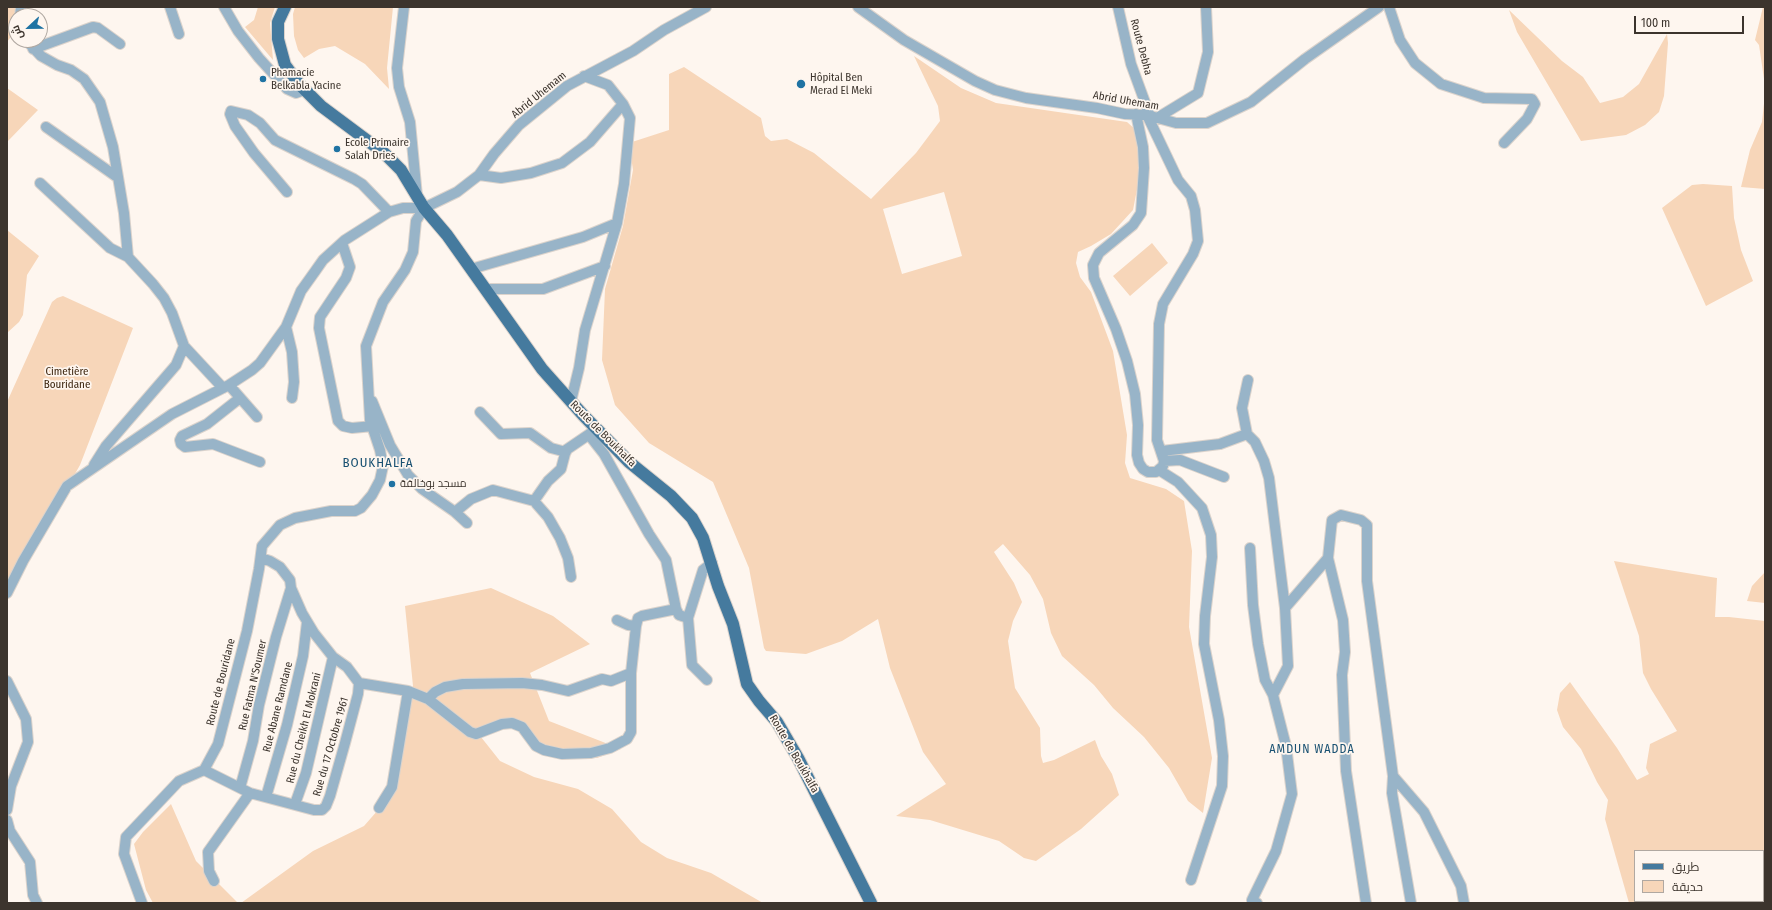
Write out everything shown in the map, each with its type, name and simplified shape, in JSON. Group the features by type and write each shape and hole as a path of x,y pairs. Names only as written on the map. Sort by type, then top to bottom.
{"main road":[{"name":"Route de Boukhalfa","path":"285,7 278,22 280,46 286,65 304,90 321,106 391,160 408,180 420,203 447,235 542,369 571,401 593,432 686,511 698,528 733,624 747,684 777,722 798,758 871,903"}],"street":[{"path":"170,7 179,34"},
{"path":"224,7 251,47 287,89 296,93 304,90"},
{"path":"342,243 350,267 346,278 320,317 319,328 338,421 343,426 352,428 373,426 366,346 383,302 405,270 413,252 416,221 420,203 410,122 399,87 397,68 404,7"},
{"name":"Abrid Uhemam","path":"420,203 444,199 479,175 494,154 519,125 567,86 633,51 680,20 706,7"},
{"name":"Abrid Uhemam","path":"858,7 904,40 975,81 994,90 1026,98 1151,116 1176,123 1207,122 1252,102 1305,59 1375,8"},
{"name":"Route Debha","path":"1118,7 1131,64 1178,180 1191,196 1195,210 1198,241 1193,254 1163,304 1159,324 1157,440 1162,461"},
{"path":"1151,116 1198,94 1208,52 1206,7"},
{"path":"1390,7 1400,40 1415,63 1441,84 1484,98 1532,99 1535,104 1527,119 1504,143"},
{"path":"48,43 93,27 98,28 120,44"},
{"path":"33,48 41,56 57,65 71,70 84,79 100,102 113,147 124,213 128,258"},
{"path":"571,401 579,368 585,330 617,223 624,184 630,118 623,104 608,85 584,76"},
{"path":"479,175 501,178 531,173 562,163 590,142 623,104"},
{"path":"287,192 254,153 235,126 230,114 231,111 248,115 260,123 275,140 362,184 389,212"},
{"path":"1136,114 1143,147 1144,168 1141,213 1133,225 1099,253 1093,265 1094,278 1116,329 1127,361 1135,394 1138,425 1138,463 1148,472 1162,461 1220,444 1247,434"},
{"path":"46,127 117,177"},
{"path":"40,183 110,248 128,258 153,284 164,298 172,313 184,346 226,387 240,398 257,417"},
{"path":"7,593 23,561 67,486 172,414 242,378 260,363 286,327 301,291 323,260 342,243 389,212 420,203"},
{"path":"471,268 583,237 617,223"},
{"path":"486,289 542,289 605,266"},
{"path":"286,327 292,352 294,382 292,398"},
{"path":"90,470 106,446 176,365 184,346"},
{"path":"1248,380 1242,408 1247,434 1255,442 1269,478 1285,608 1288,666 1273,695"},
{"path":"369,394 390,445 408,475 439,502 455,512 467,523"},
{"path":"240,398 207,424 182,436 180,440 181,444 185,447 213,444 260,462"},
{"path":"480,412 501,434 530,433 551,448 566,452"},
{"name":"Route de Bouridane","path":"204,770 222,730 247,631 262,546 280,525 295,518 319,512 349,512 361,508 372,495 380,480 383,466 373,426"},
{"path":"534,501 548,482 561,469 566,450 593,432 649,534 666,560 676,610 679,615 688,618"},
{"path":"1162,461 1180,460 1224,477"},
{"path":"1162,461 1178,482 1202,508 1211,543 1212,557 1204,616 1204,644 1219,720 1223,756 1222,786 1191,880"},
{"path":"455,512 471,499 493,490 534,501 548,517 560,538 568,558 571,577"},
{"path":"1366,903 1346,771 1342,675 1345,652 1343,620 1328,558 1332,520 1341,515 1361,520 1367,525 1367,581 1393,776 1392,793 1411,903"},
{"path":"1250,548 1253,605 1264,680 1273,695 1286,746 1292,794 1276,851 1252,900 1257,903"},
{"path":"261,558 280,567 290,580 291,588 307,622 333,656 346,667 359,683 408,691 428,699 470,732 476,734 502,724 512,723 522,728 536,746 544,750 562,754 591,753 610,748 627,739 631,732 630,673 638,618 676,610"},
{"path":"1285,608 1328,558"},
{"path":"707,680 692,665 688,618 703,570 712,563"},
{"name":"Rue Fatma N'Soumer","path":"240,788 253,741 259,705 276,636 291,588"},
{"path":"618,620 628,625 636,626"},
{"name":"Rue Abane Ramdane","path":"266,797 291,710 303,656 307,622"},
{"name":"Rue du Cheikh El Mokrani","path":"295,804 306,773 333,656"},
{"path":"428,699 435,692 463,684 522,683 542,685 568,691 602,679 611,681 630,673"},
{"path":"7,680 26,719 28,742 11,786 7,810"},
{"name":"Rue du 17 Octobre 1961","path":"204,770 250,793 314,810 322,810 326,806 345,743 358,694 359,683"},
{"path":"379,808 392,787 408,691"},
{"path":"142,903 124,854 126,837 179,781 204,770"},
{"path":"1393,776 1424,812 1461,886 1464,903"},
{"path":"214,881 209,871 208,852 250,793"},
{"path":"7,820 10,831 30,862 33,895 37,903"}],"green space":[{"path":"7,7 21,7 8,8 7,42"},
{"path":"258,7 275,7 270,23 273,60 245,27 254,20"},
{"path":"295,7 393,7 387,68 389,89 365,64 335,46 319,49 304,58 298,50 294,36 293,14"},
{"path":"1763,7 1765,7 1765,94 1759,45 1755,40"},
{"path":"1509,10 1562,61 1583,77 1600,103 1623,97 1639,84 1667,34 1668,43 1664,96 1659,112 1645,125 1626,135 1581,141 1517,32"},
{"path":"914,56 961,88 996,103 1127,122 1136,130 1140,174 1133,210 1111,234 1078,252 1076,263 1080,277 1091,292 1113,351 1127,435 1125,463 1130,478 1166,489 1184,501 1192,551 1189,627 1212,758 1203,813 1188,801 1169,768 1144,737 1113,708 1094,685 1062,656 1051,633 1043,599 1030,575 1003,544 994,552 1014,583 1022,602 1013,621 1008,641 1015,688 1040,728 1041,756 1043,763 1054,760 1095,740 1101,756 1112,774 1119,795 1081,829 1036,861 1024,858 999,841 930,820 896,816 946,784 923,752 890,668 878,619 842,641 806,654 766,651 764,648 749,568 713,482 649,443 615,405 602,360 605,289 623,226 633,170 629,143 669,130 669,74 684,67 761,118 765,136 771,141 787,139 814,153 871,199 916,153 940,121 938,106","holes":["944,192 962,256 902,274 883,209"]},
{"path":"7,88 38,110 7,142"},
{"path":"1765,94 1765,189 1741,187 1750,150 1762,122"},
{"path":"1703,184 1732,186 1734,218 1741,250 1753,281 1706,306 1662,208 1692,185"},
{"path":"7,230 39,256 27,275 23,315 19,322 7,333"},
{"path":"1152,243 1168,263 1130,296 1113,276"},
{"name":"Cimetière Bouridane","path":"63,296 133,328 80,465 7,593 7,402 52,302"},
{"path":"1614,561 1717,578 1715,617 1765,621 1765,903 1629,903 1605,819 1608,800 1597,782 1581,749 1563,727 1557,710 1560,693 1570,682 1617,748 1637,780 1649,774 1646,768 1650,744 1677,731 1643,673 1639,636"},
{"path":"1765,572 1765,603 1747,601 1752,586"},
{"path":"491,588 553,616 590,644 530,673 549,721 621,749 597,758 545,756 535,750 521,733 509,726 481,737 500,761 534,777 578,789 612,809 641,842 667,858 711,873 763,903 241,903 313,851 364,826 392,794 413,686 405,606"},
{"path":"171,804 196,861 238,903 153,903 146,890 134,844 143,832"}],"place":[{"name":"Phamacie Belkabla Yacine","path":"263,79"},
{"name":"Hôpital Ben Merad El Meki","path":"801,84"},
{"name":"Ecole Primaire Salah Dries","path":"337,149"},
{"name":"مسجد بوخالفة","path":"392,484"}],"district":[{"name":"BOUKHALFA","path":"378,463"},
{"name":"AMDUN WADDA","path":"1312,750"}]}
